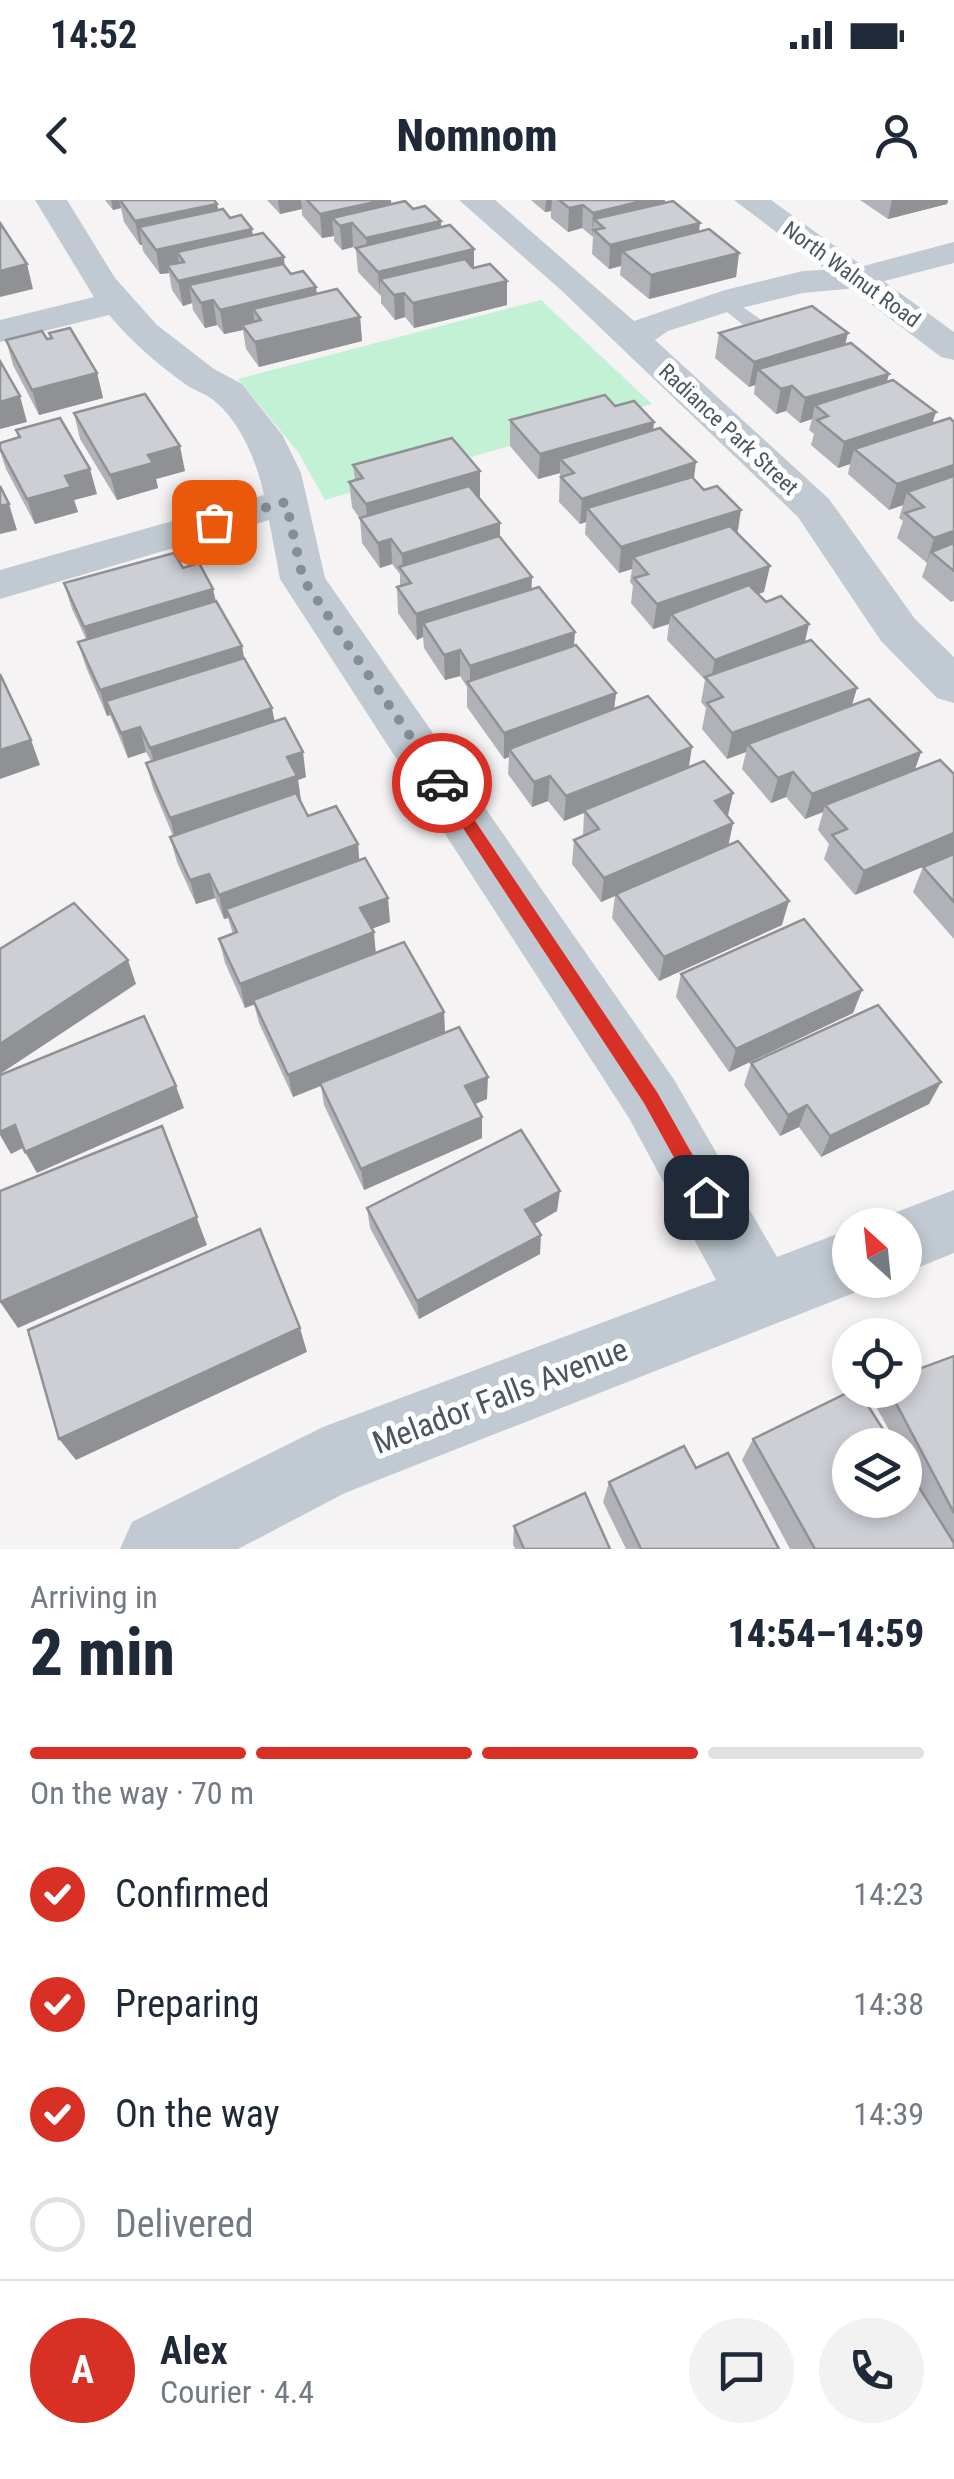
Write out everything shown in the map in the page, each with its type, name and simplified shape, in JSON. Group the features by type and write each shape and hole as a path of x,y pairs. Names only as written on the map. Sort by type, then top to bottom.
{"street":[{"path":"51,200 101,282 118,302 166,353 228,392 263,436 280,473 303,579 650,1098 762,1296"},
{"name":"Radiance Park Street","path":"475,200 517,233 814,508 898,630 954,686"},
{"name":"North Walnut Road","path":"750,200 954,349"},
{"path":"632,338 687,340 739,312 811,308 857,278 954,252"},
{"path":"0,331 118,302"},
{"path":"0,585 286,502"},
{"path":"922,1234 954,1222"},
{"name":"Melador Falls Avenue","path":"159,1549 323,1464 832,1269"}],"green space":[{"path":"541,300 652,404 325,500 298,452 238,379"}],"building":[{"path":"120,200 214,200 217,204 135,221"},
{"path":"307,200 384,200 320,214"},
{"path":"559,200 646,200 593,213 583,205 569,208"},
{"path":"405,201 413,209 425,206 441,221 366,238 352,223 340,226 332,218"},
{"path":"673,201 700,223 610,245 594,230 604,228 594,219"},
{"path":"223,209 230,218 241,215 252,229 156,250 139,227"},
{"path":"0,223 27,264 0,271"},
{"path":"450,225 474,249 378,272 356,248"},
{"path":"709,229 739,253 651,275 622,251"},
{"path":"263,233 284,257 178,281 167,265 184,262 177,252"},
{"path":"465,259 473,268 490,264 507,281 413,303 404,293 394,295 380,279"},
{"path":"283,264 291,274 303,271 316,287 220,310 213,300 201,303 189,285"},
{"path":"337,289 360,317 255,342 242,325 261,320 253,309"},
{"path":"812,306 848,333 754,362 719,333"},
{"path":"70,328 97,373 32,390 6,340 42,331 47,339 52,338 49,333"},
{"path":"851,343 889,374 805,398 792,386 781,389 758,369"},
{"path":"0,361 20,396 0,402"},
{"path":"893,380 936,412 844,442 817,420 828,416 815,405"},
{"path":"145,394 180,446 148,455 153,463 110,475 74,413"},
{"path":"605,395 615,406 634,401 654,422 540,454 510,420"},
{"path":"60,418 90,469 65,476 71,487 27,499 0,443 20,437 16,430"},
{"path":"950,418 954,422 954,465 897,484 854,449"},
{"path":"660,428 696,462 582,499 561,477 574,473 560,459"},
{"path":"452,438 480,471 366,504 349,482 363,478 353,465"},
{"path":"954,476 954,531 934,538 905,513 924,507 907,492"},
{"path":"692,477 704,490 717,486 741,510 621,547 587,508"},
{"path":"0,486 9,504 0,506"},
{"path":"469,486 500,523 402,554 391,539 378,543 360,518"},
{"path":"730,526 770,566 657,604 634,578 648,574 633,557"},
{"path":"499,536 532,577 416,614 397,587 411,583 399,567"},
{"path":"954,543 954,571 931,552"},
{"path":"174,553 183,568 199,563 213,589 84,627 64,583"},
{"path":"749,585 766,602 781,596 809,624 715,660 671,614"},
{"path":"539,587 575,632 470,666 460,650 444,655 423,623"},
{"path":"216,601 242,646 100,690 78,642"},
{"path":"811,640 857,688 732,733 707,703 723,697 705,677"},
{"path":"576,645 616,693 504,733 467,682"},
{"path":"244,658 272,708 150,748 140,727 121,733 106,701"},
{"path":"0,674 31,740 0,750"},
{"path":"648,696 692,747 566,796 550,776 534,782 509,749"},
{"path":"869,699 921,752 812,794 793,772 778,778 748,744"},
{"path":"285,718 303,752 287,757 297,776 170,818 146,763"},
{"path":"940,760 954,774 954,833 864,871 832,835 847,829 825,805"},
{"path":"704,761 733,793 715,801 733,823 604,878 574,840 599,829 584,810"},
{"path":"296,793 308,816 336,806 358,844 219,895 209,874 190,880 170,837"},
{"path":"738,841 789,901 664,957 616,894"},
{"path":"954,854 954,902 923,867"},
{"path":"365,858 388,898 360,908 374,932 240,984 219,939 237,932 226,909"},
{"path":"74,903 128,960 0,1044 0,949"},
{"path":"804,919 862,990 736,1049 681,974"},
{"path":"404,942 444,1012 288,1075 253,1000"},
{"path":"878,1005 941,1082 830,1136 807,1105 788,1115 751,1063"},
{"path":"144,1016 176,1086 25,1152 15,1125 0,1132 0,1075"},
{"path":"459,1027 488,1077 465,1086 482,1117 361,1169 320,1083"},
{"path":"162,1126 197,1217 0,1302 0,1191"},
{"path":"521,1130 560,1191 525,1210 541,1235 417,1301 367,1208"},
{"path":"260,1229 300,1328 59,1439 28,1330"},
{"path":"954,1356 954,1513 922,1452 922,1428 909,1428 899,1408 922,1408 922,1368"},
{"path":"832,1400 832,1408 869,1408 882,1428 832,1428 832,1518 922,1518 922,1492 954,1549 815,1549 753,1439"},
{"path":"684,1446 696,1468 728,1453 779,1549 641,1549 609,1482"},
{"path":"585,1493 610,1549 524,1549 514,1526"}],"way so far":[{"path":"214,522 286,502 303,579 442,783"}],"route":[{"path":"442,783 650,1098 706,1197"}]}
